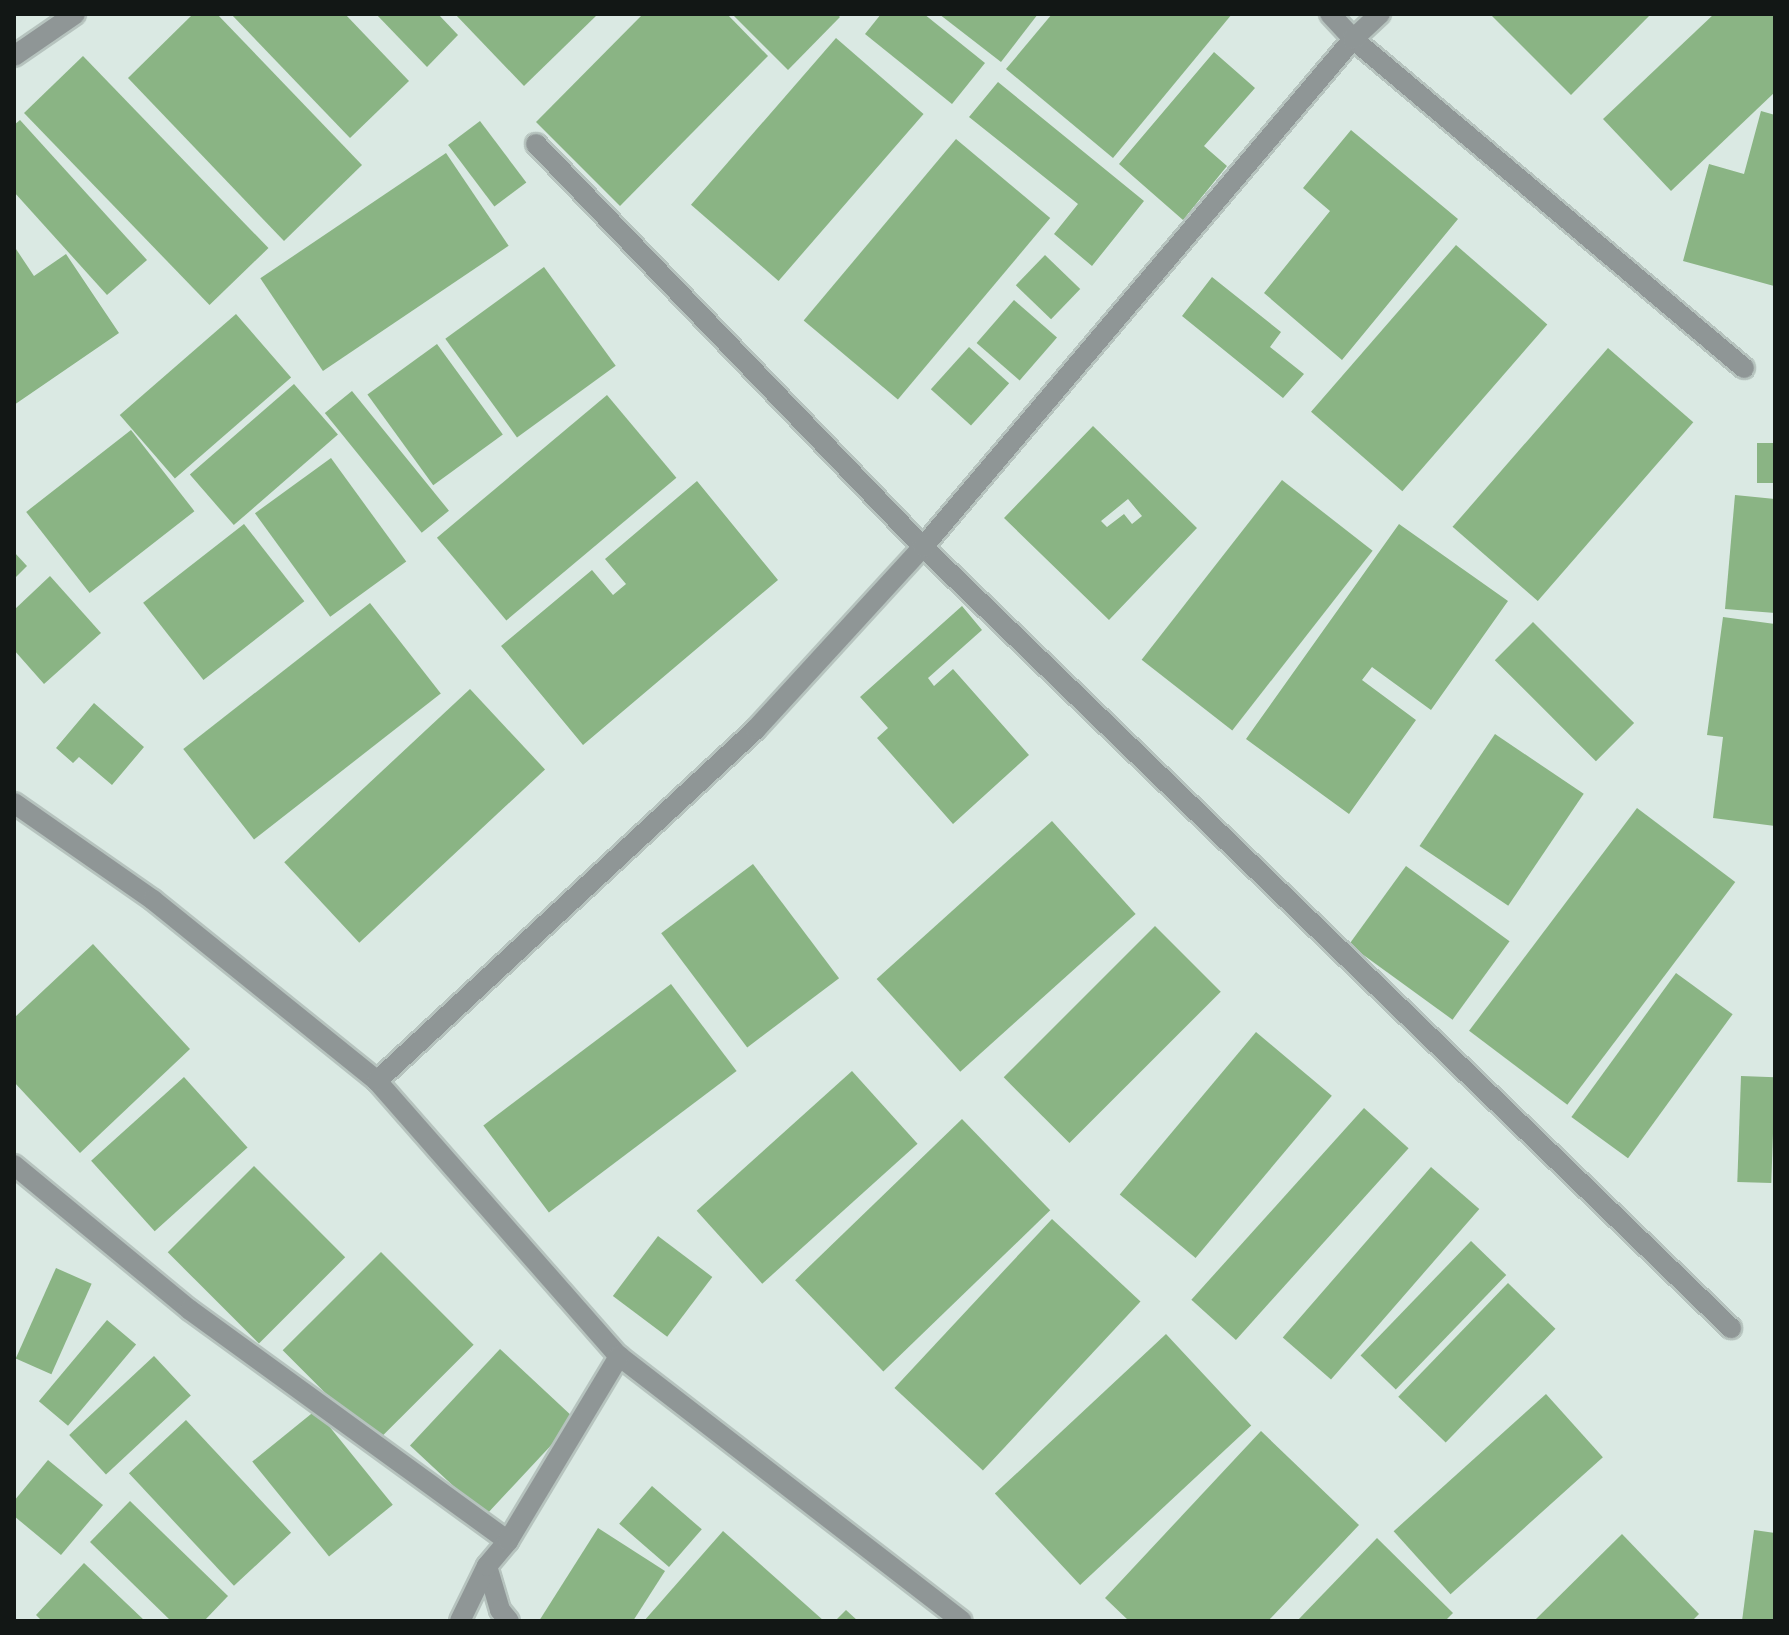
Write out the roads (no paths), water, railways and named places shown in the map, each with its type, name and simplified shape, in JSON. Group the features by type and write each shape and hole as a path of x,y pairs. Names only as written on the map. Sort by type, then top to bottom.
{"street":[{"path":"14,56 75,14"},
{"path":"1330,14 1353,39 1744,368"},
{"path":"377,1081 756,729 923,547 1353,39 1380,14"},
{"path":"536,144 923,547 1731,1328"},
{"path":"14,803 153,900 377,1081 619,1356 962,1621"},
{"path":"14,1165 190,1310 508,1541"},
{"path":"460,1621 487,1566 508,1541 619,1356"},
{"path":"487,1566 500,1610 509,1621"}]}
